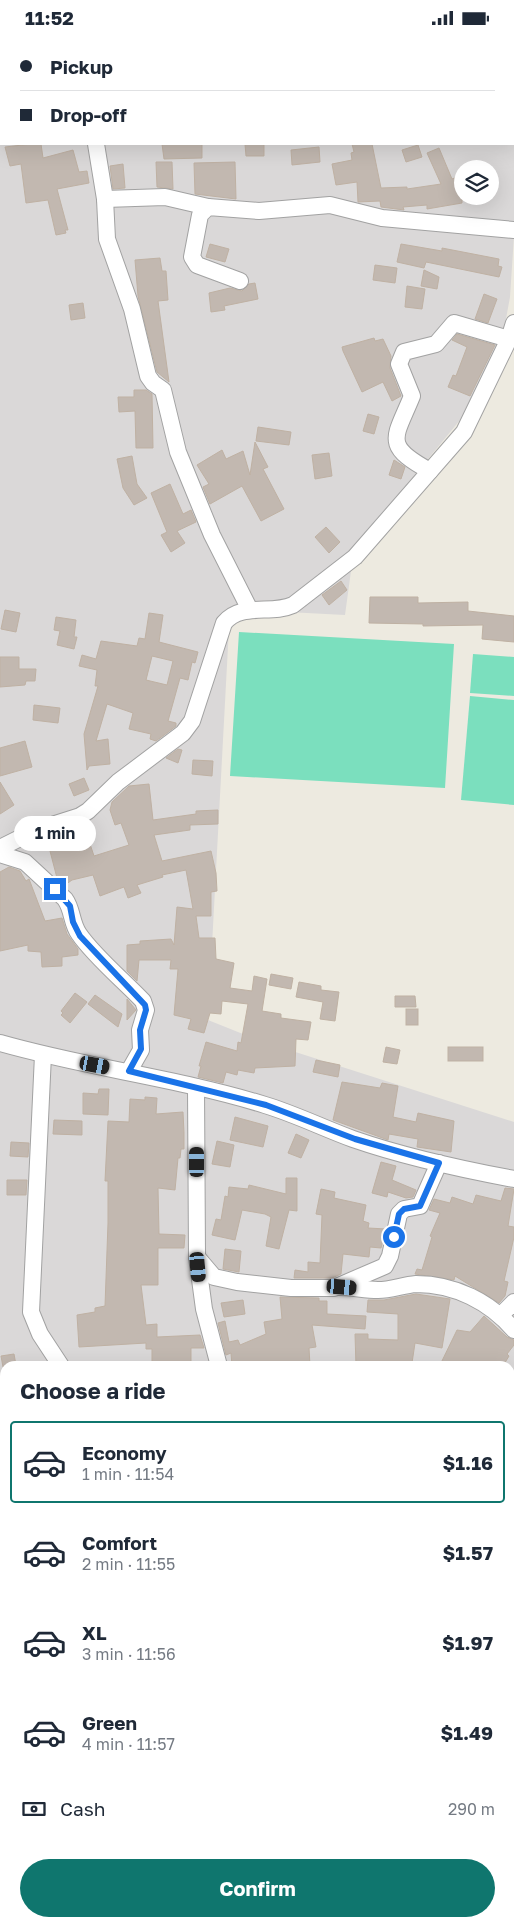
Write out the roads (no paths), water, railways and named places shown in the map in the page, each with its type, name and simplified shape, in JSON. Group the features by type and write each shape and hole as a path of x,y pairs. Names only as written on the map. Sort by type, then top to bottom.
{"street":[{"path":"96,145 105,199 107,239 132,309 148,376 153,383 164,390 178,452 212,535 250,610"},
{"path":"105,199 165,197 208,207 259,211 330,205 382,218 514,230"},
{"path":"208,207 200,215 192,257 194,262 197,265 240,281"},
{"path":"430,471 407,457 397,443 397,426 412,396 400,363 404,352 436,344 454,323 509,339"},
{"path":"0,848 36,830 80,816 88,811 118,782 183,733 192,721 224,623 234,613 250,610 283,609 293,605 354,557 464,432 509,339 514,323"},
{"path":"0,854 25,862 65,899 70,906 73,922 80,936 143,1001 146,1010 140,1030 141,1049 129,1071"},
{"path":"0,1043 43,1055 129,1071 266,1105 355,1139 439,1163 514,1179"},
{"path":"43,1055 32,1311 40,1334 58,1361"},
{"path":"196,1087 197,1257 204,1309 217,1361"},
{"path":"334,1288 384,1267 390,1256 399,1214 404,1209 420,1206 439,1163"},
{"path":"197,1257 214,1277 291,1288 379,1290 426,1285 474,1297 501,1315 514,1331"},
{"path":"501,1315 514,1302"}]}
